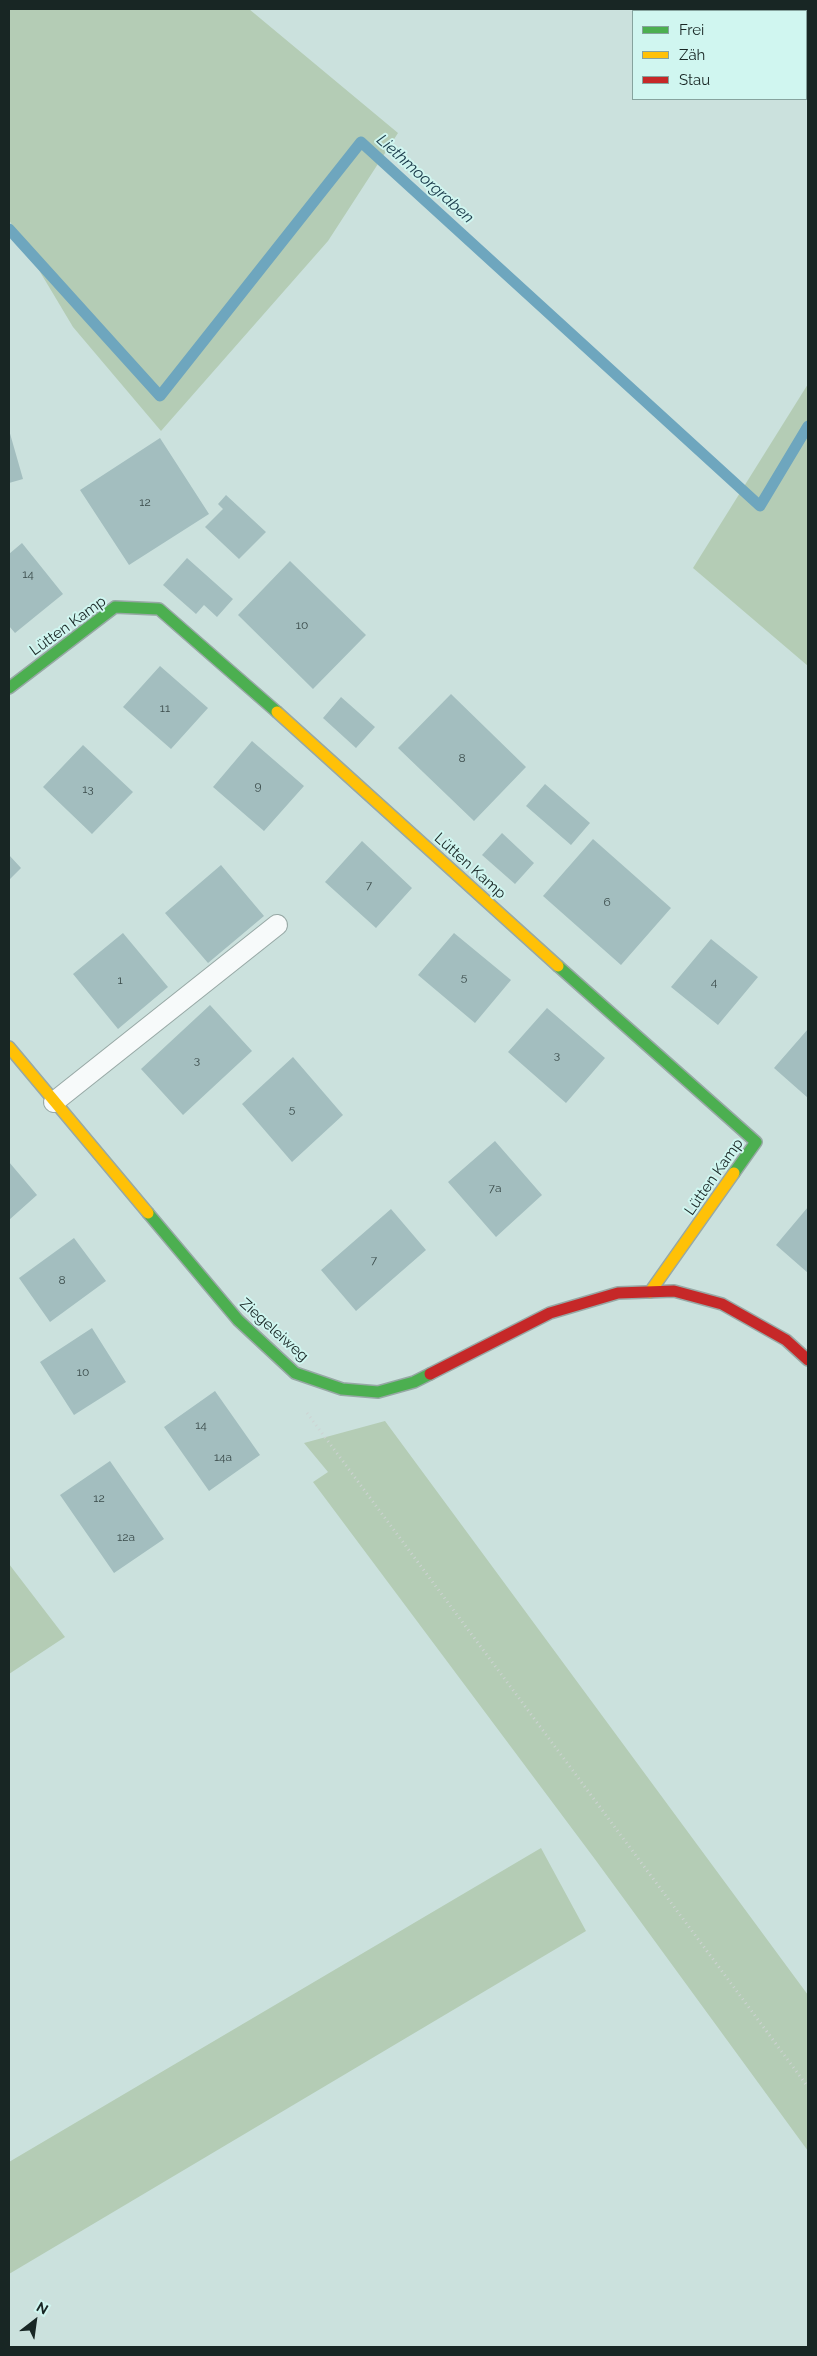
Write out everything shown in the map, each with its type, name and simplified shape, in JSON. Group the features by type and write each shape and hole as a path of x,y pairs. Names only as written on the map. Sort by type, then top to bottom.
{"street":[{"name":"Lütten Kamp","path":"9,688 115,607 159,610 350,776 398,823 756,1142 650,1292"},
{"name":"Ziegeleiweg","path":"9,1048 238,1320 296,1373 342,1389 378,1392 414,1382 550,1314 618,1293 674,1291 722,1304 786,1340 808,1360"}],"lane":[{"path":"54,1102 277,925"}],"path":[{"path":"303,1408 808,2086"}],"green space":[{"path":"9,9 249,9 398,133 328,241 161,431 73,327 9,220"},
{"path":"808,384 808,666 693,568"},
{"path":"385,1421 808,1995 808,2151 597,1862 313,1482 328,1472 304,1443"},
{"path":"9,1564 65,1637 9,1674"},
{"path":"541,1848 586,1931 9,2274 9,2162"}],"building":[{"path":"9,430 23,479 9,483"},
{"path":"160,438 209,514 129,565 80,490"},
{"path":"226,495 266,532 239,559 205,527 223,509 218,504"},
{"path":"22,543 63,594 15,633 9,626 9,554"},
{"path":"187,558 233,599 217,617 204,605 196,614 163,585"},
{"path":"290,561 366,635 313,689 238,615"},
{"path":"160,666 208,708 171,749 123,707"},
{"path":"451,694 526,767 474,821 398,748"},
{"path":"341,697 375,727 356,748 323,718"},
{"path":"252,741 304,786 264,831 213,787"},
{"path":"83,745 133,792 92,834 43,787"},
{"path":"545,784 590,823 571,845 526,806"},
{"path":"502,833 534,863 515,884 482,855"},
{"path":"593,839 671,908 621,965 543,896"},
{"path":"362,841 412,888 376,928 325,882"},
{"path":"9,855 21,868 9,880"},
{"path":"221,865 264,916 208,963 165,913"},
{"path":"123,933 168,987 118,1029 73,974"},
{"path":"454,933 511,980 475,1023 418,975"},
{"path":"711,939 758,977 718,1025 671,987"},
{"path":"210,1005 252,1051 183,1115 141,1069"},
{"path":"547,1008 605,1058 566,1103 508,1052"},
{"path":"808,1029 808,1098 774,1068"},
{"path":"293,1057 343,1115 292,1162 242,1104"},
{"path":"495,1141 542,1195 496,1237 448,1182"},
{"path":"9,1162 37,1195 9,1220"},
{"path":"808,1207 808,1273 776,1245"},
{"path":"391,1209 426,1250 356,1311 321,1270"},
{"path":"74,1238 106,1281 50,1322 19,1278"},
{"path":"92,1328 126,1382 74,1415 40,1362"},
{"path":"215,1391 260,1455 209,1491 164,1427"},
{"path":"110,1461 164,1539 114,1573 60,1495"}],"waterway":[{"name":"Liethmoorgraben","path":"9,229 160,396 361,142 760,506 808,426"}],"traffic: fast":[{"path":"9,688 115,607 159,609 277,712"},
{"path":"558,966 756,1142 734,1173"},
{"path":"148,1213 238,1320 295,1373 342,1389 378,1392 414,1382 430,1374"}],"traffic: slow":[{"path":"277,712 558,966"},
{"path":"9,1047 148,1213"},
{"path":"650,1292 734,1173"}],"traffic: jam":[{"path":"430,1374 550,1313 618,1293 674,1291 722,1304 786,1340 808,1360"}]}
